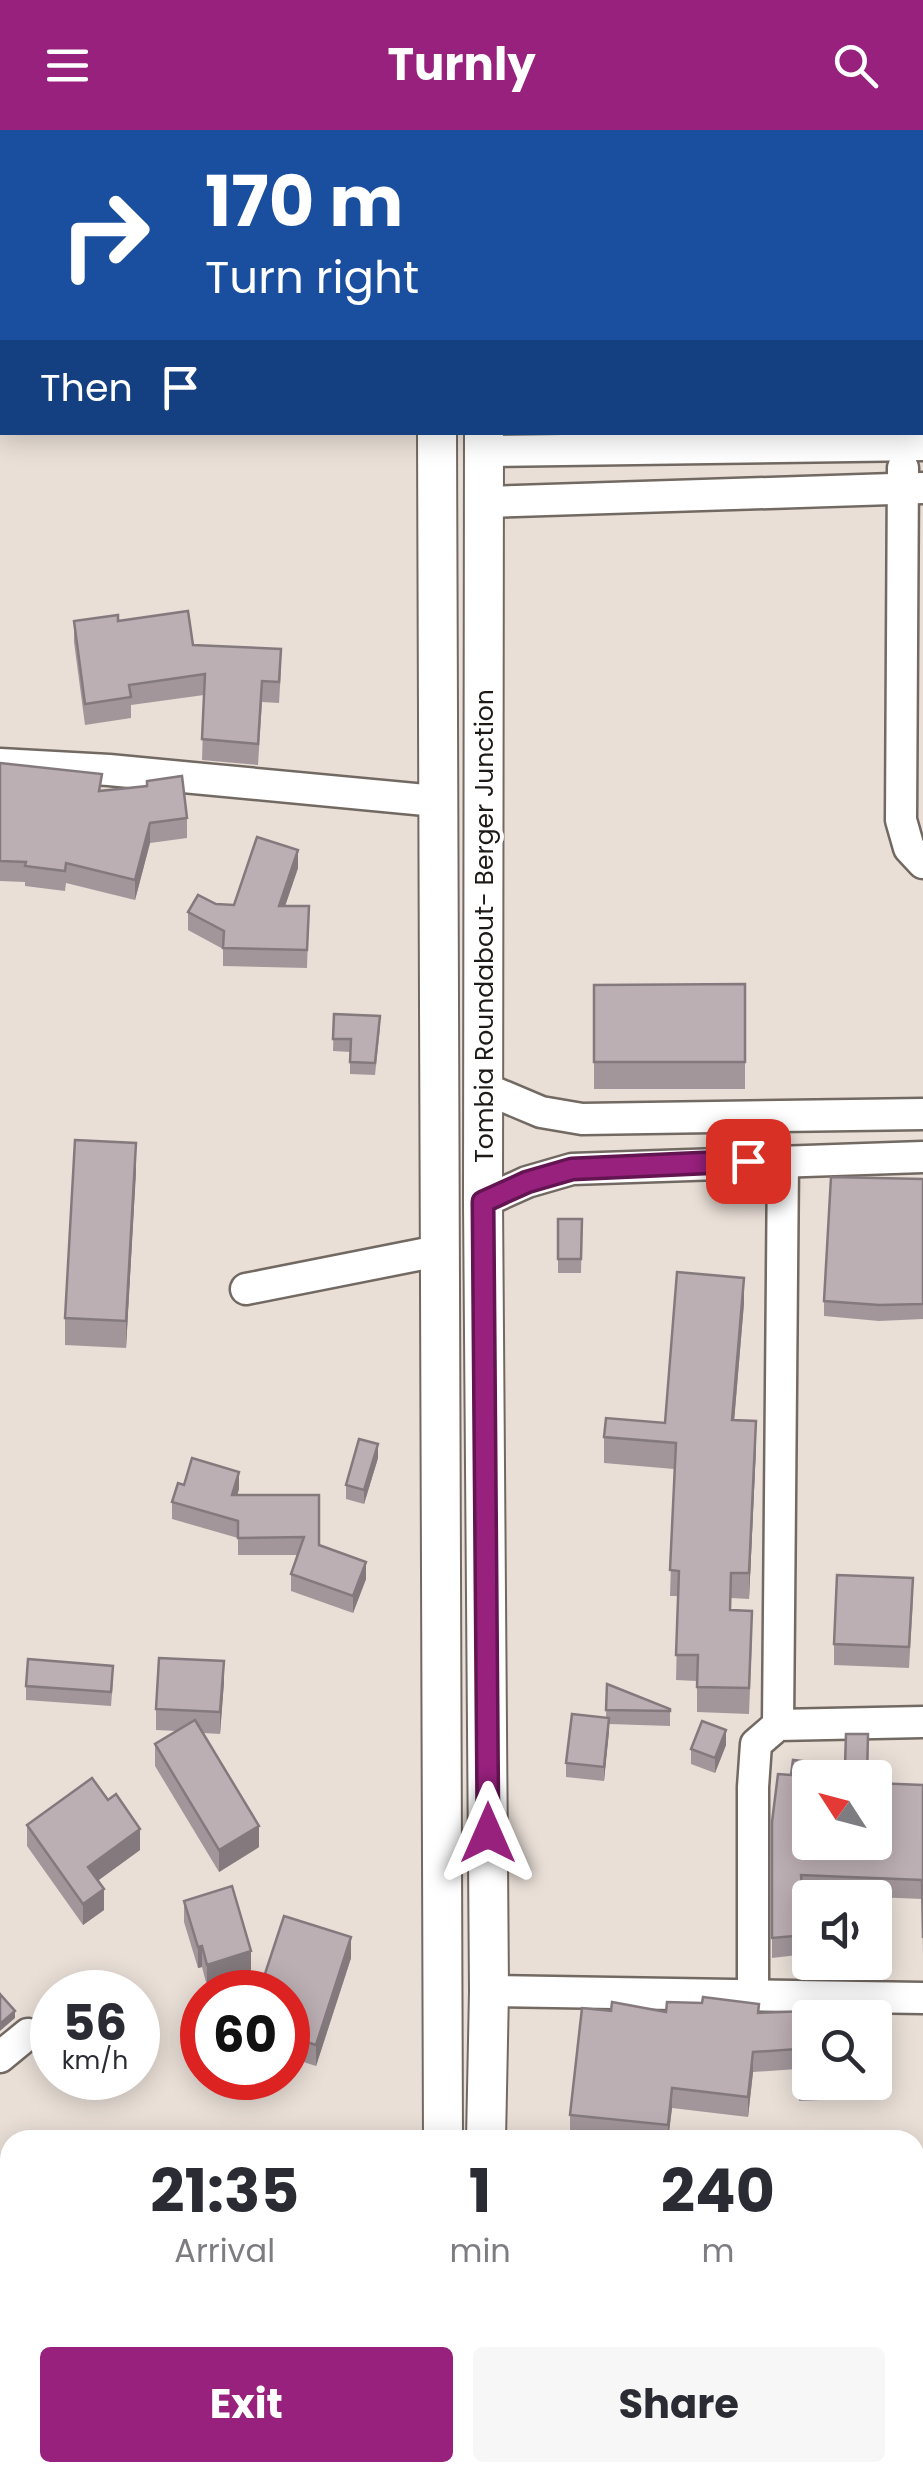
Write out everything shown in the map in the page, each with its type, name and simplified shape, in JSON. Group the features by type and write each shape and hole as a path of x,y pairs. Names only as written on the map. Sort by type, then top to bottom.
{"main road":[{"name":"Tombia Roundabout- Berger Junction","path":"437,435 443,2130"},
{"name":"Tombia Roundabout- Berger Junction","path":"484,442 486,2130"}],"street":[{"path":"484,442 913,445 902,820 909,848 923,863"},
{"path":"484,502 913,488"},
{"path":"0,764 109,770 436,802"},
{"path":"484,1088 541,1112 582,1119 923,1114"},
{"path":"483,1202 527,1182 572,1169 923,1157"},
{"path":"778,1725 783,1160"},
{"path":"246,1289 438,1252"},
{"path":"752,1995 756,1744 778,1725 923,1722"},
{"path":"488,1991 923,1998"},
{"path":"0,2058 28,2034"}],"building":[{"path":"188,611 193,645 281,649 279,682 262,681 258,744 202,739 205,674 129,685 131,697 85,704 74,621 118,615 118,621"},
{"path":"0,763 102,774 99,791 147,786 147,781 182,776 187,818 150,823 135,880 66,863 65,871 0,861"},
{"path":"257,837 298,850 279,906 309,906 307,950 223,948 224,931 188,912 198,895 216,904 234,905"},
{"path":"745,984 745,1062 594,1062 594,985"},
{"path":"334,1014 380,1016 375,1063 350,1062 351,1039 333,1039"},
{"path":"75,1140 136,1143 126,1321 65,1318"},
{"path":"831,1177 923,1179 923,1304 824,1301"},
{"path":"558,1219 582,1219 581,1259 558,1259"},
{"path":"677,1272 744,1278 732,1420 756,1421 749,1573 731,1573 730,1610 752,1611 749,1688 697,1687 698,1655 676,1655 679,1571 670,1570 676,1443 604,1437 606,1418 665,1423"},
{"path":"359,1439 378,1444 364,1490 346,1485"},
{"path":"192,1458 239,1472 232,1495 319,1495 319,1545 366,1562 353,1596 291,1574 304,1537 238,1538 238,1521 172,1502 178,1483 184,1485"},
{"path":"837,1575 913,1578 909,1647 834,1644"},
{"path":"159,1658 224,1661 220,1712 156,1709"},
{"path":"28,1659 113,1666 111,1692 26,1686"},
{"path":"607,1684 670,1709 670,1711 606,1710"},
{"path":"572,1714 609,1718 604,1767 566,1763"},
{"path":"195,1720 259,1826 219,1850 155,1744"},
{"path":"702,1721 726,1730 715,1758 691,1749"},
{"path":"846,1734 868,1734 867,1760 845,1760"},
{"path":"792,1768 792,1860 892,1860 892,1784 923,1785 923,1938 922,1880 801,1875 801,1880 792,1880 792,1936 772,1938 772,1822 778,1774 791,1775"},
{"path":"92,1778 108,1800 116,1794 140,1829 88,1867 104,1889 83,1904 27,1825"},
{"path":"232,1886 251,1951 207,1965 184,1901"},
{"path":"284,1916 351,1937 316,2045 310,2043 310,1970 266,1970"},
{"path":"0,1994 15,2011 0,2024"},
{"path":"703,1997 759,2004 758,2013 792,2012 792,2049 753,2052 748,2097 672,2088 668,2125 570,2115 582,2008 611,2011 612,2002 666,2012 667,2002 702,2003"}],"route":[{"path":"488,1833 483,1202 527,1182 572,1169 748,1161"}]}
